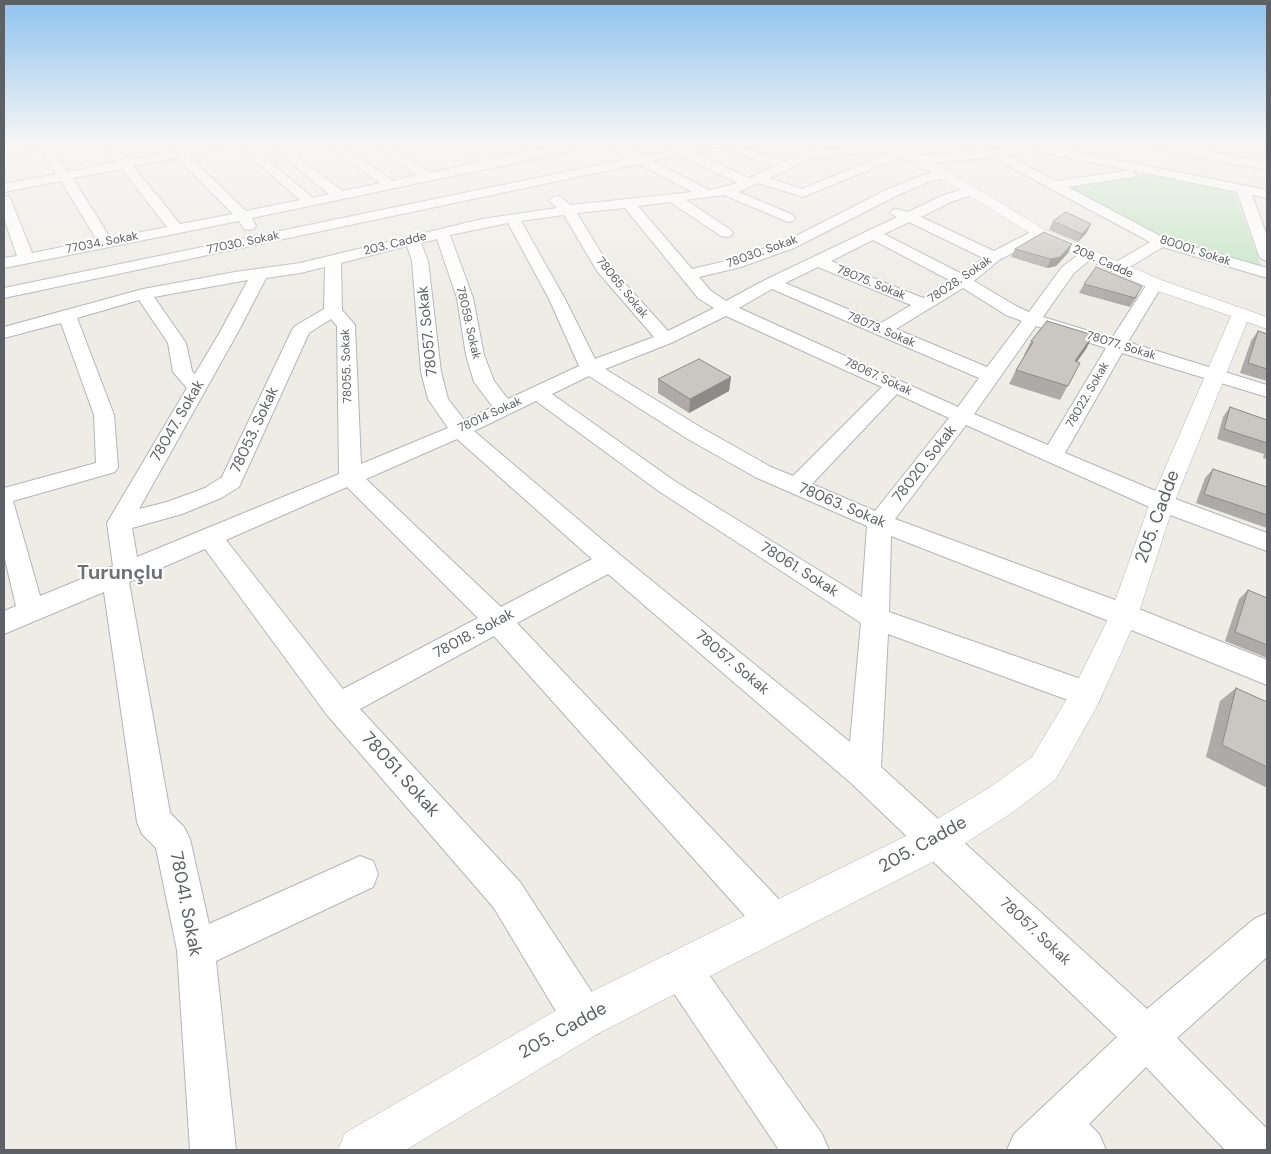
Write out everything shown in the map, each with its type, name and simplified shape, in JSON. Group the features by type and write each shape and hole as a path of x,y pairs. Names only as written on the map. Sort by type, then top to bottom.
{"street":[{"path":"78,198 106,243"},
{"path":"151,198 176,229"},
{"path":"225,198 243,216 256,240 263,274"},
{"path":"305,198 310,202"},
{"name":"77034. Sokak","path":"4,263 331,198"},
{"name":"77030. Sokak","path":"4,293 462,198"},
{"name":"78065. Sokak","path":"553,198 568,210 603,268 664,339"},
{"path":"672,198 726,233"},
{"name":"203. Cadde","path":"4,333 143,294 333,260 482,223 628,199 672,198"},
{"path":"742,198 788,218"},
{"name":"78030. Sokak","path":"688,274 735,264 789,245 883,198"},
{"name":"78014 Sokak","path":"4,623 460,430 590,368 664,339 726,309 747,295 949,198"},
{"name":"208. Cadde","path":"981,198 1040,233 1087,255 1155,284 1254,319"},
{"name":"80001. Sokak","path":"1078,198 1160,242 1267,273"},
{"path":"1246,198 1267,256"},
{"name":"78067. Sokak","path":"628,199 704,294 726,309 962,416 1162,502 1267,542"},
{"path":"869,204 910,217 994,257"},
{"path":"5,209 26,258"},
{"path":"512,218 558,299 590,368"},
{"name":"78059. Sokak","path":"442,232 465,298 475,355 484,382 505,408"},
{"name":"78028. Sokak","path":"882,330 963,280 994,257 1040,233"},
{"name":"78077. Sokak","path":"874,235 963,280 1012,311 1032,319 1267,391"},
{"name":"78057. Sokak","path":"412,240 420,261 430,372 438,399 460,430 610,561 864,773 1147,1037 1256,1150"},
{"path":"1117,268 1160,242"},
{"name":"78020. Sokak","path":"880,522 962,416 1068,270 1087,255"},
{"name":"78055. Sokak","path":"333,260 333,311 346,325 350,477"},
{"name":"78075. Sokak","path":"818,262 924,304"},
{"name":"78047. Sokak","path":"119,523 263,274"},
{"name":"78073. Sokak","path":"772,284 991,376"},
{"name":"78022. Sokak","path":"1053,455 1117,344 1155,284"},
{"path":"143,294 177,343 183,372 197,387"},
{"name":"78053. Sokak","path":"119,523 174,508 213,493 231,482 301,330 333,311"},
{"path":"4,496 107,468 104,416 66,316"},
{"name":"205. Cadde","path":"362,1150 584,1018 937,840 1001,800 1044,768 1087,694 1124,615 1162,502 1214,375 1254,319"},
{"name":"78063. Sokak","path":"590,368 694,433 763,472 880,522 1124,615 1267,673"},
{"path":"797,486 895,385"},
{"name":"78061. Sokak","path":"538,393 668,487 875,618 1087,694"},
{"path":"350,477 498,621 775,922"},
{"path":"4,506 31,612"},
{"path":"864,773 880,522"},
{"path":"119,523 121,575"},
{"name":"78051. Sokak","path":"210,537 338,706 507,895 584,1018"},
{"name":"78018. Sokak","path":"338,706 610,561"},
{"name":"78041. Sokak","path":"121,575 154,822 172,839 196,950 213,1150"},
{"path":"196,950 360,874"},
{"path":"1057,1141 1147,1037 1267,932"},
{"path":"681,969 806,1150"}],"green space":[{"path":"1087,198 1236,198 1262,268 1165,239"}],"building":[{"path":"1066,212 1091,224 1082,234 1053,221"},
{"path":"1044,232 1072,244 1060,257 1051,259 1015,249"},
{"path":"1096,267 1142,286 1135,298 1084,284"},
{"path":"1047,321 1093,335 1075,361 1080,363 1068,386 1016,370 1033,342 1031,341"},
{"path":"1258,331 1267,334 1267,369 1248,363"},
{"path":"699,359 731,377 690,399 658,379"},
{"path":"1230,407 1267,420 1267,443 1224,429"},
{"path":"1213,469 1267,487 1267,515 1204,494"},
{"path":"1248,590 1267,598 1267,645 1235,632"},
{"path":"1236,688 1267,702 1267,767 1222,745"}],"district":[{"name":"Turunçlu","path":"120,574"}]}
